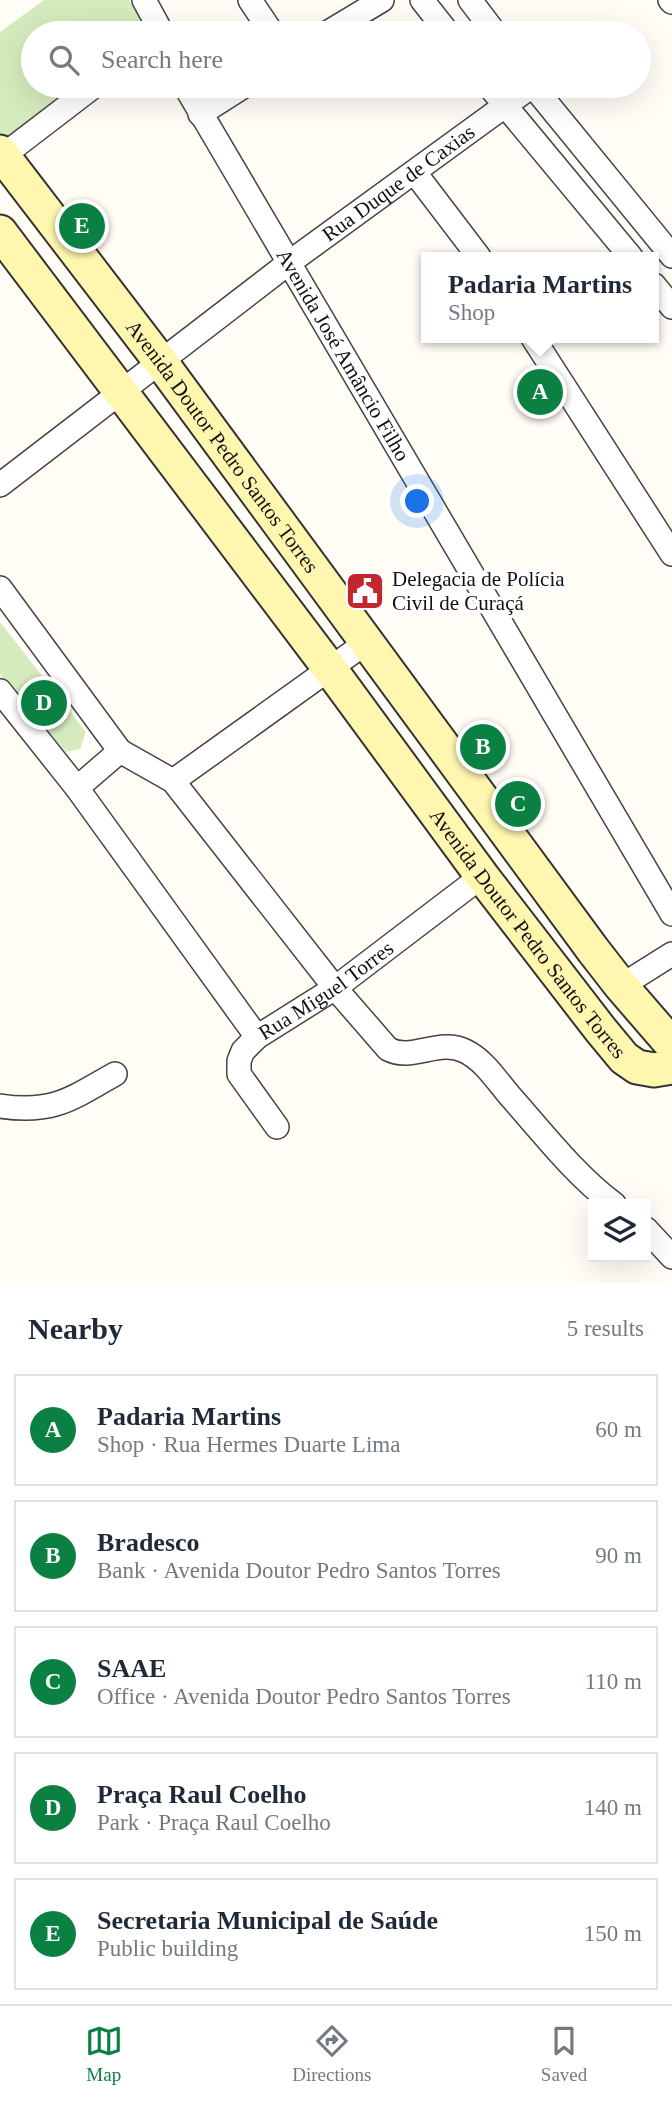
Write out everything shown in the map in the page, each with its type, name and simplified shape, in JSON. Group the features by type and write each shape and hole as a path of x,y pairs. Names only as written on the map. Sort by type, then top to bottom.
{"main road":[{"name":"Avenida Doutor Pedro Santos Torres","path":"1,155 160,361 621,986 672,1045"},
{"name":"Avenida Doutor Pedro Santos Torres","path":"0,232 331,669 482,877 624,1058 637,1067 654,1070 672,1067"}],"street":[{"path":"144,0 155,21"},
{"path":"250,0 264,21"},
{"path":"347,21 382,0"},
{"path":"422,0 439,21"},
{"path":"470,0 486,21"},
{"path":"1,155 78,98"},
{"name":"Avenida José Amâncio Filho","path":"191,98 290,262 672,914"},
{"path":"200,114 225,98"},
{"path":"499,98 627,252"},
{"name":"Rua Duque de Caxias","path":"0,485 290,262 515,98"},
{"path":"543,98 672,256"},
{"path":"415,173 475,252"},
{"path":"659,291 672,307"},
{"path":"536,343 672,554"},
{"path":"0,588 120,751 173,781 379,1040 397,1054 439,1046 453,1047 477,1059 573,1167 608,1199"},
{"path":"173,781 368,642"},
{"path":"0,691 77,788 257,1037"},
{"path":"77,788 120,751"},
{"name":"Rua Miguel Torres","path":"277,1127 239,1074 239,1061 243,1051 257,1037 335,988 482,877"},
{"path":"621,986 672,954"},
{"path":"0,1106 41,1109 73,1098 115,1074"},
{"path":"651,1234 672,1257"}],"green space":[{"path":"44,0 129,0 141,21 21,21 21,98 63,98 6,141 0,133 0,32"},
{"path":"0,622 86,732 80,749 66,752 0,674"}],"place":[{"name":"Secretaria Municipal de Saúde","path":"82,226"},
{"name":"Padaria Martins","path":"540,392"},
{"name":"Delegacia de Polícia Civil de Curaçá","path":"365,591"},
{"name":"Praça Raul Coelho","path":"44,703"},
{"name":"Bradesco","path":"483,747"},
{"name":"SAAE","path":"518,804"}]}
